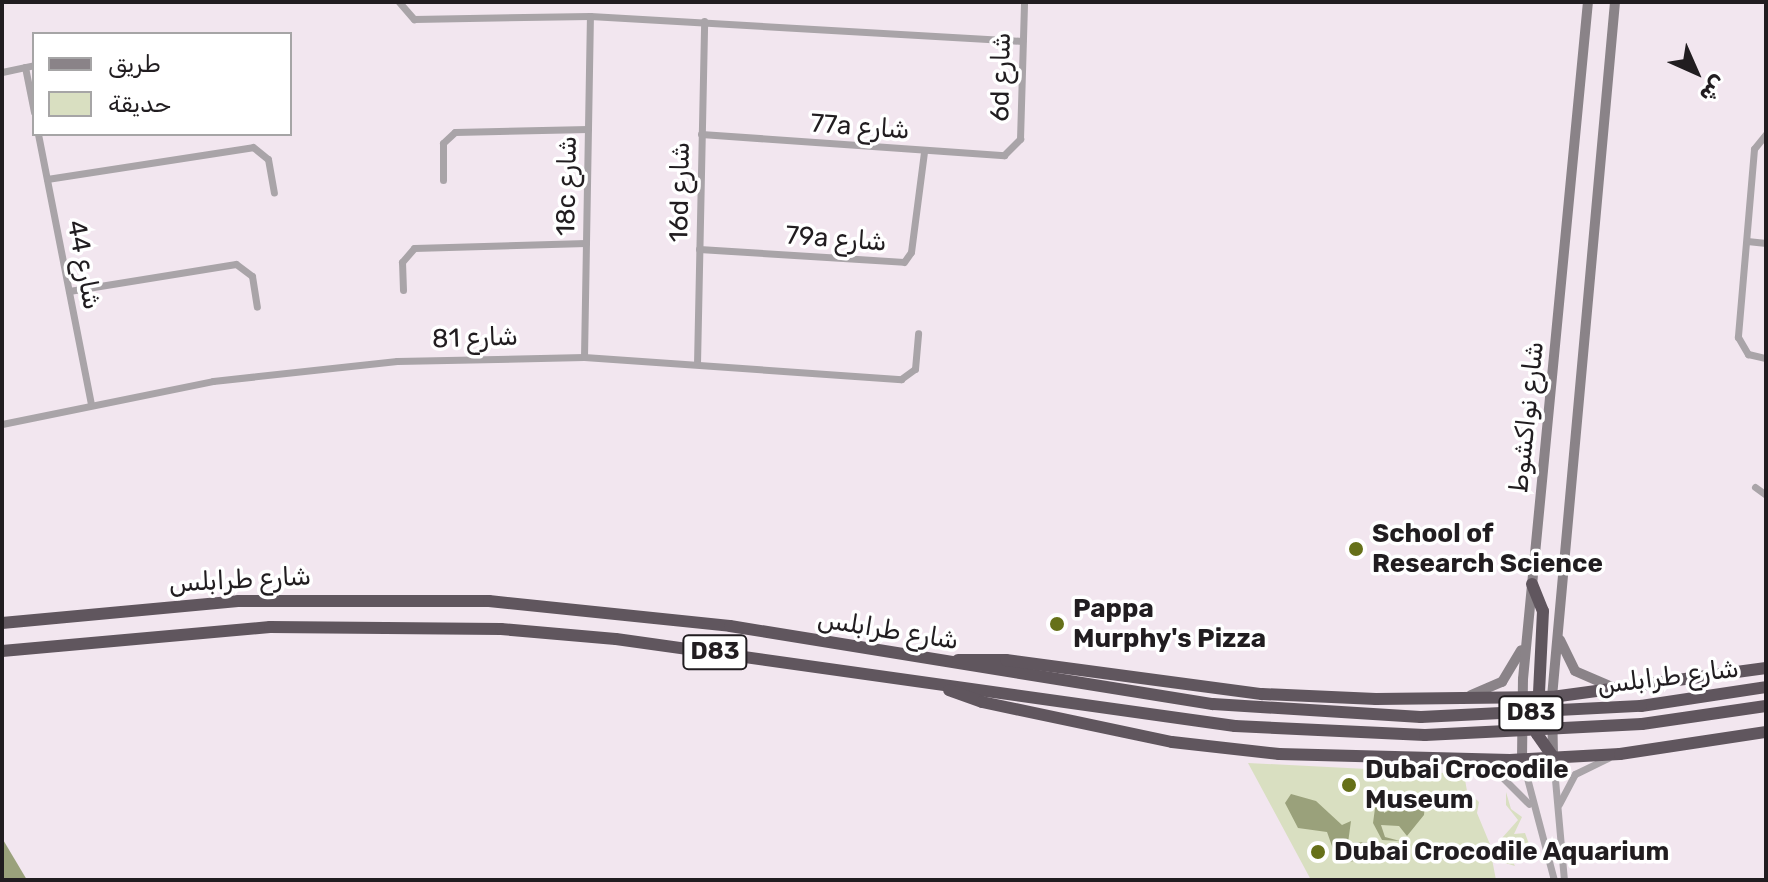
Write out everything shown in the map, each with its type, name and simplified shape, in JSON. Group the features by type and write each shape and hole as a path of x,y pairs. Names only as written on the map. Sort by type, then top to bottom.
{"highway":[{"path":"1532,584 1543,611 1539,739 1553,757"},
{"name":"شارع طرابلس","path":"2,623 238,601 489,601 615,610 954,660 986,670 1213,704 1421,717 1641,706 1766,687"},
{"name":"شارع طرابلس","path":"2,651 202,631 457,627 616,639 946,689 1235,726 1425,735 1642,724 1766,706"},
{"path":"954,660 1006,660 1273,695 1448,699 1538,698 1625,690 1766,668"},
{"path":"946,689 982,702 1212,748 1454,761 1620,754 1766,732"}],"street":[{"path":"399,2 414,19 590,16 1022,41"},
{"name":"شارع نواكشوط","path":"1554,880 1522,759 1521,698 1588,2"},
{"name":"شارع نواكشوط","path":"1564,880 1553,757 1552,697 1615,2"},
{"name":"6d شارع","path":"1014,149 1020,134 1024,3"},
{"name":"18c شارع","path":"584,357 590,16"},
{"name":"16d شارع","path":"697,364 704,21"},
{"path":"2,72 30,66 32,89"},
{"path":"443,180 443,143 455,132 588,129"},
{"name":"77a شارع","path":"701,134 998,156 1014,149"},
{"path":"1766,134 1753,157 1738,337 1748,354 1766,358"},
{"name":"شارع 44","path":"38,136 91,403"},
{"path":"47,179 253,147 268,159 274,192"},
{"name":"79a شارع","path":"699,249 904,262 911,252 924,152"},
{"path":"1747,241 1766,243"},
{"path":"403,290 402,262 414,248 586,243"},
{"path":"69,291 236,264 252,276 257,307"},
{"name":"شارع 81","path":"2,424 91,403 335,366 584,357 901,379 915,369 918,333"},
{"path":"1755,487 1766,495"},
{"path":"1558,635 1566,659 1580,676 1625,690"},
{"path":"1448,699 1484,692 1502,682 1526,637"},
{"path":"1557,814 1563,791 1575,774 1620,754"},
{"path":"1454,761 1502,777 1521,792 1535,816"}],"green space":[{"path":"1248,763 1464,774 1467,791 1479,802 1477,813 1494,854 1511,858 1515,866 1492,859 1496,880 1311,880"},
{"path":"1506,792 1511,809 1522,817 1514,834 1525,833 1529,844 1502,838 1518,820 1506,805"}],"shaded area":[{"path":"1291,794 1316,801 1342,825 1351,821 1348,843 1368,842 1364,860 1338,863 1327,832 1298,828 1285,803"},
{"path":"1409,800 1425,803 1424,815 1407,836 1399,826 1381,825 1385,837 1400,841 1382,840 1373,823 1376,801 1383,804 1384,813"},
{"path":"2,838 27,880 2,880"}],"place":[{"name":"School of Research Science","path":"1356,549"},
{"name":"Pappa Murphy's Pizza","path":"1057,624"},
{"name":"Dubai Crocodile Museum","path":"1349,785"},
{"name":"Dubai Crocodile Aquarium","path":"1318,852"}]}
